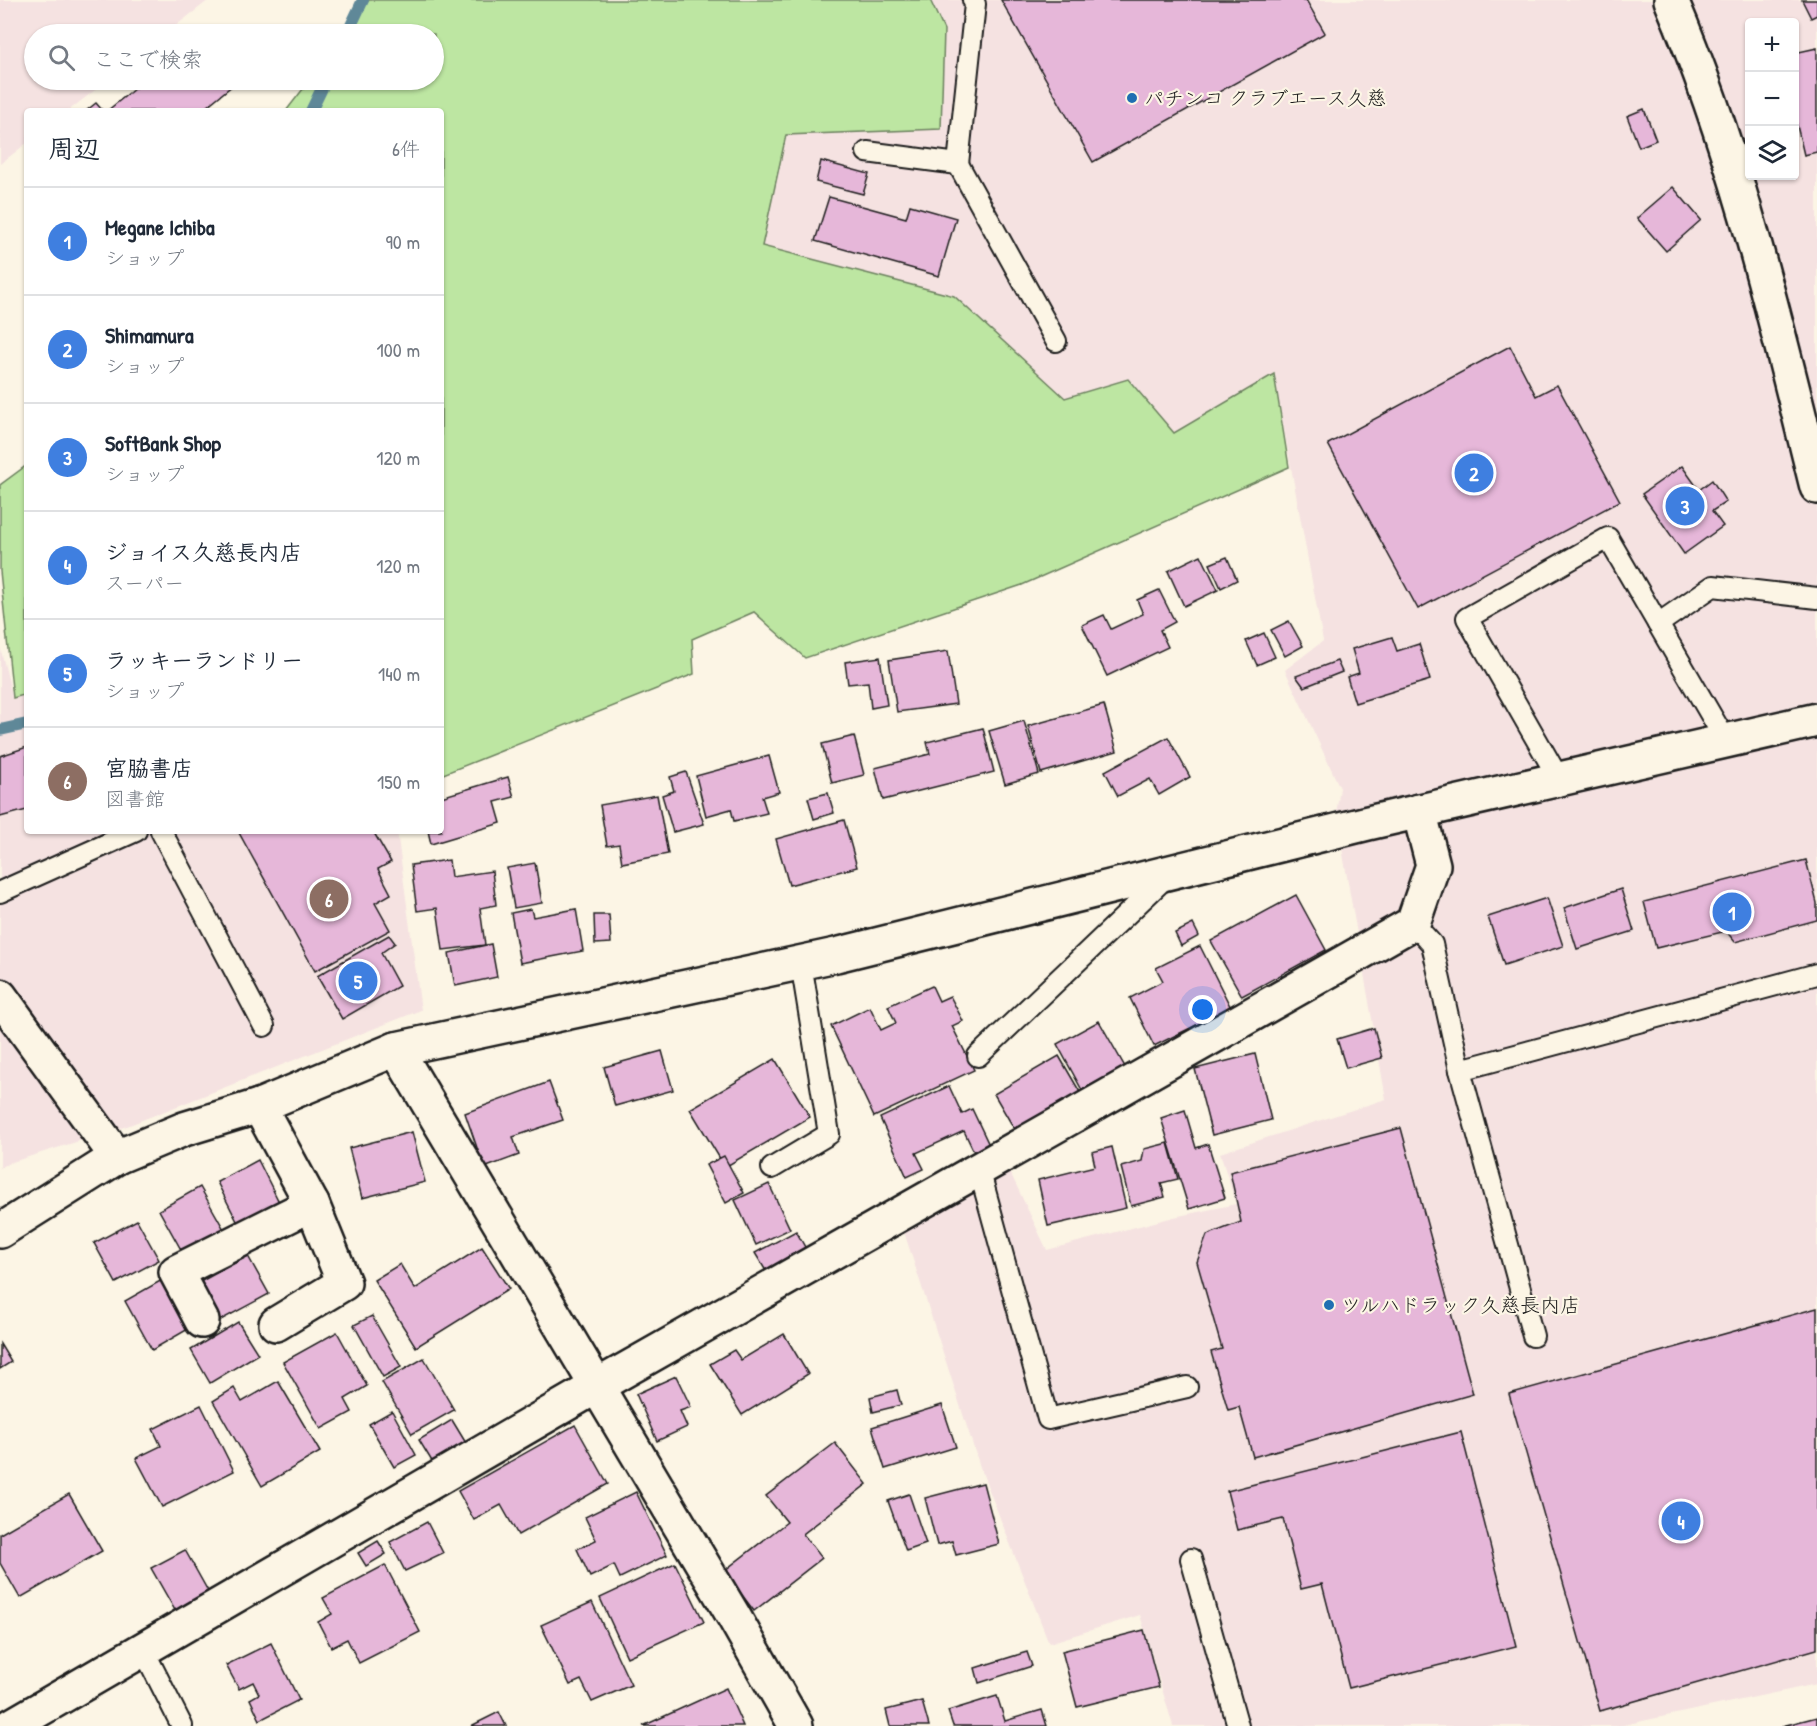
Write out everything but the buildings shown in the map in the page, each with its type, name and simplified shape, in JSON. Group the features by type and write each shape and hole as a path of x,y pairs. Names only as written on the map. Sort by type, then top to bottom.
{"street":[{"path":"1671,0 1730,158 1813,455 1817,488"},
{"path":"0,1231 117,1156 184,1129 259,1106 396,1049 801,963 1419,811 1817,720"},
{"path":"11,1726 597,1386 1413,923 1433,865 1419,811"},
{"path":"0,996 117,1156"},
{"path":"396,1049 796,1726"},
{"path":"259,1106 312,1204 344,1283 276,1324"},
{"path":"202,1322 176,1272 312,1204"}],"lane":[{"path":"973,0 975,4 957,164 1056,340"},
{"path":"867,152 957,164"},
{"path":"1559,779 1467,618 1608,538 1726,741"},
{"path":"1658,624 1713,586 1817,598"},
{"path":"0,892 129,834"},
{"path":"162,834 264,1026"},
{"path":"978,1056 1173,871"},
{"path":"1413,923 1432,944 1460,1070 1533,1336"},
{"path":"772,1168 829,1134 801,963"},
{"path":"1460,1070 1817,974"},
{"path":"979,1169 1048,1419 1187,1387"},
{"path":"1191,1559 1238,1726"},
{"path":"143,1649 182,1726"}],"shaded area":[{"path":"0,0 209,0 178,24 24,24 24,90 95,90 72,108 24,108 24,145 0,164"},
{"path":"931,0 1817,0 1817,1684 1619,1726 1173,1726 1140,1615 1049,1643 980,1467 895,1204 1010,1172 1047,1250 1174,1217 1236,1204 1220,1153 1386,1099 1336,814 1340,788 1285,670 1323,641 1274,375 1174,433 1128,379 1065,398 954,296 762,246 786,135 941,129 935,11"},
{"path":"0,647 13,698 24,695 24,834 397,834 421,1010 127,1126 9,1163 0,1168"}],"green space":[{"path":"369,0 930,0 944,30 941,129 786,135 762,246 954,296 1065,398 1128,379 1174,433 1274,374 1289,467 1022,585 805,658 754,612 692,639 694,674 444,774 444,108 288,108 302,90 444,90 444,24 351,24"},
{"path":"24,467 24,695 13,698 0,571 0,485"}],"waterway":[{"path":"352,24 363,0"},
{"path":"312,108 321,90"},
{"path":"0,730 24,725"}],"place":[{"name":"パチンコ クラブエース久慈","path":"1132,98"},
{"name":"Shimamura","path":"1474,473"},
{"name":"SoftBank Shop","path":"1685,506"},
{"name":"宮脇書店","path":"329,899"},
{"name":"Megane Ichiba","path":"1732,912"},
{"name":"ラッキーランドリー","path":"358,981"},
{"name":"ツルハドラック久慈長内店","path":"1329,1305"},
{"name":"ジョイス久慈長内店","path":"1681,1521"}]}
